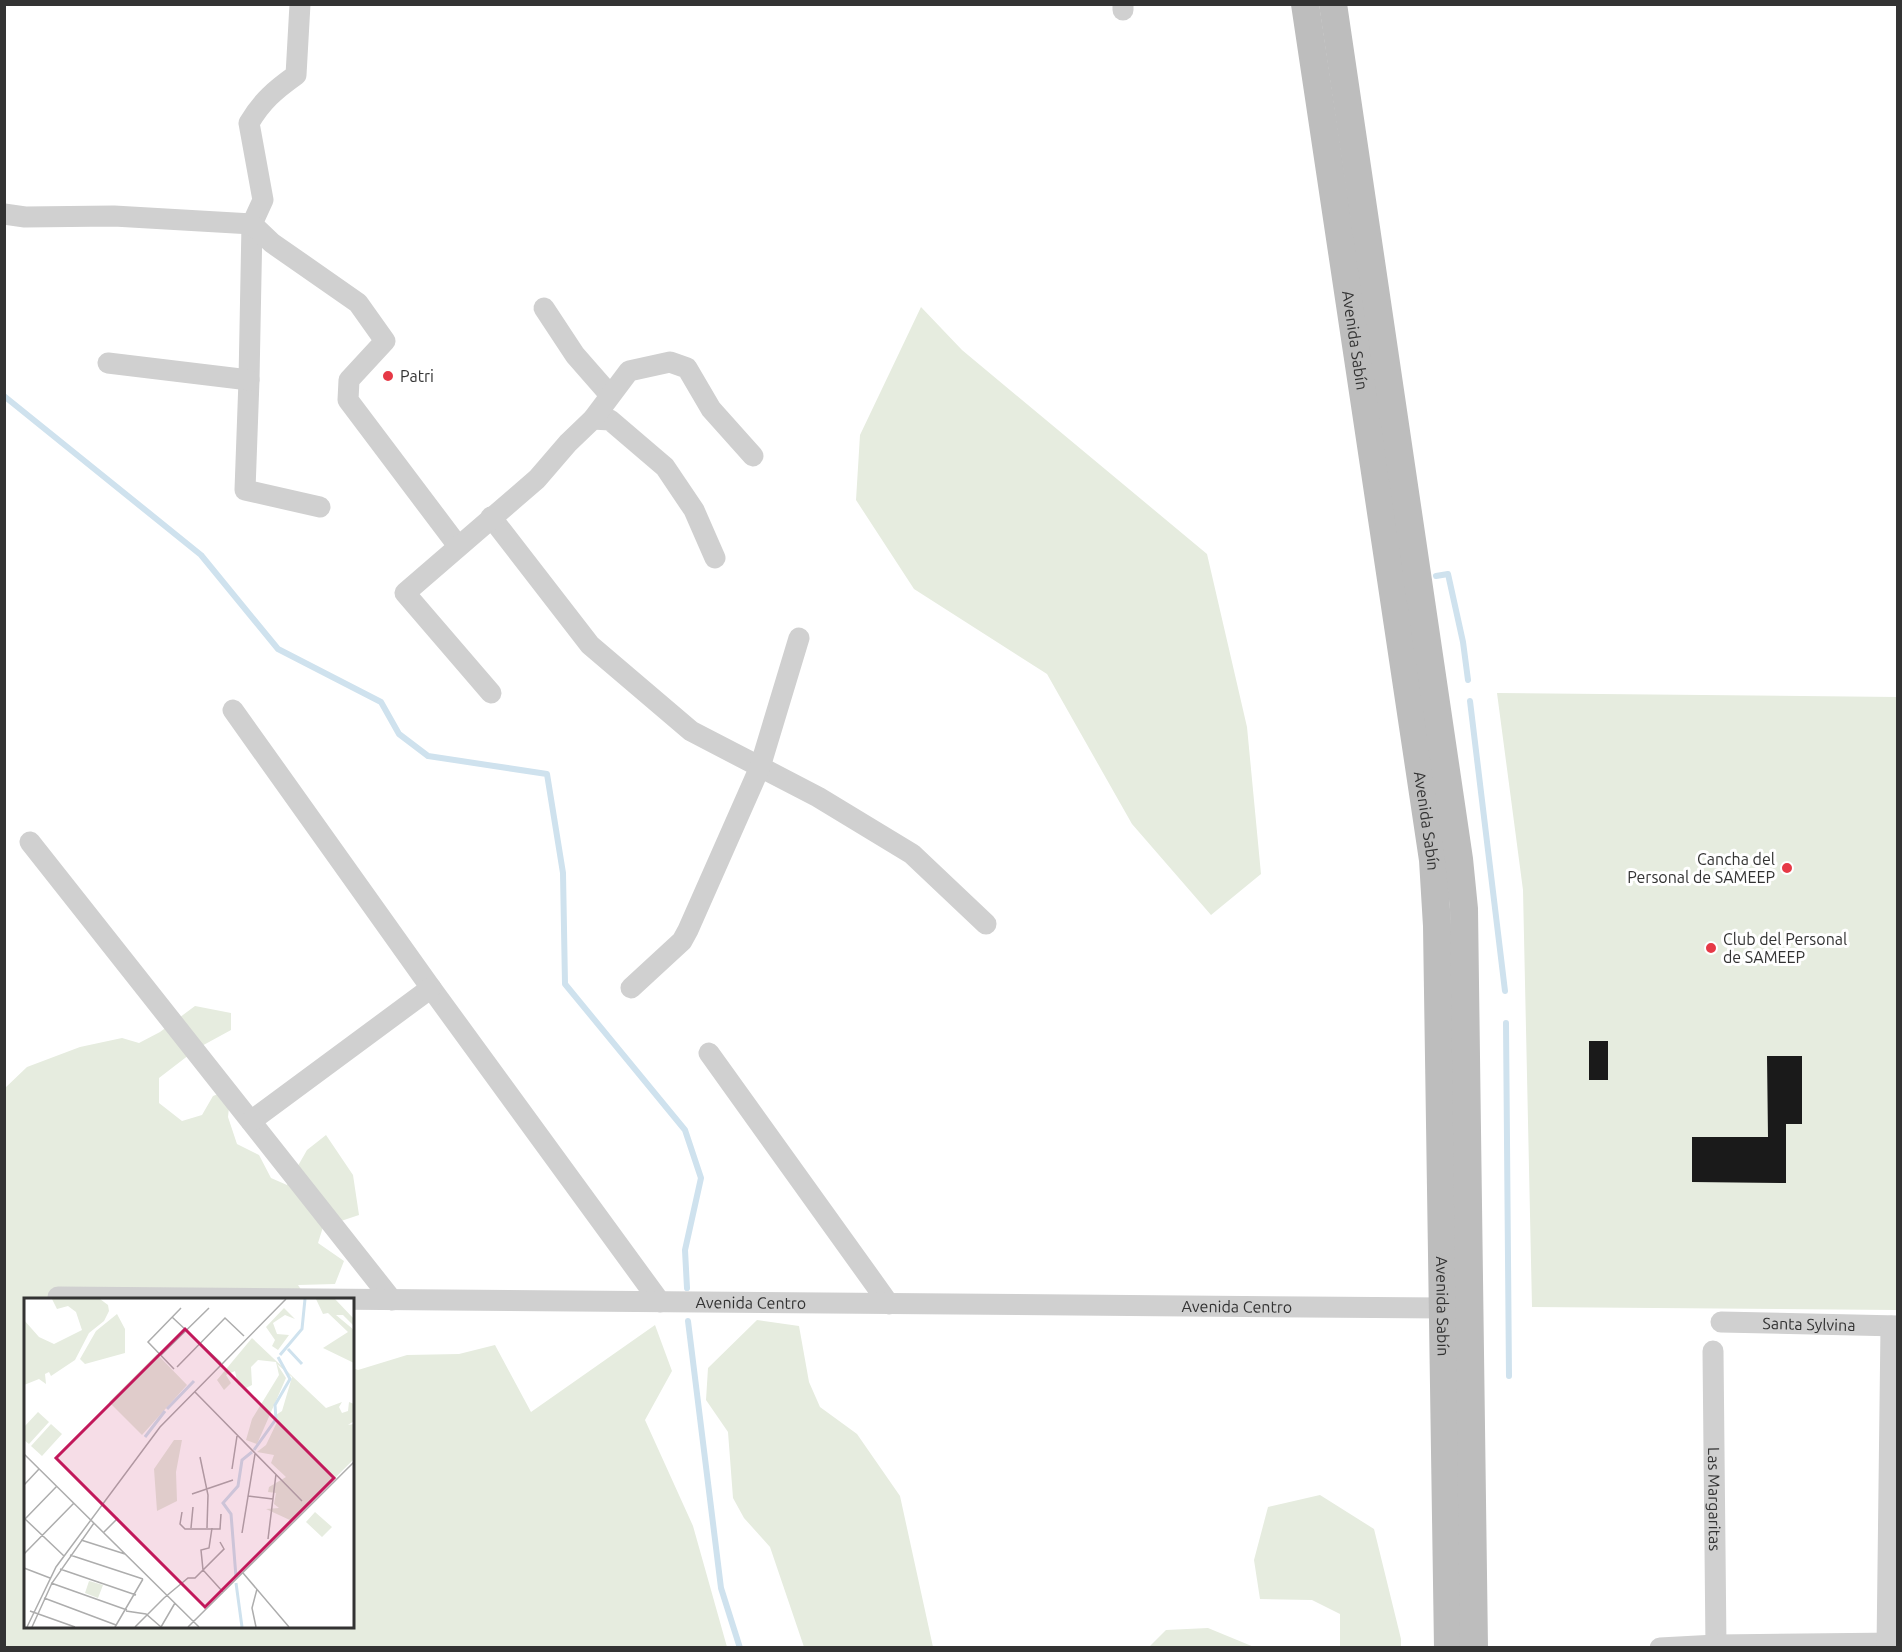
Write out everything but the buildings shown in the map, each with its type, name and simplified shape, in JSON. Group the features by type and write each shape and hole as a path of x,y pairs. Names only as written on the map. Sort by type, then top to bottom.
{"main road":[{"name":"Avenida Sabín","path":"1305,4 1433,860 1437,926 1448,1647"},
{"name":"Avenida Sabín","path":"1333,4 1459,859 1464,909 1474,1647"}],"street":[{"path":"300,4 296,75 272,92 257,109 249,123 263,200 252,224 245,490 320,507"},
{"path":"4,214 26,217 114,216 252,224 272,243 358,303 385,341 349,380 348,400 458,546"},
{"path":"544,308 575,355 610,395"},
{"path":"491,693 405,593 537,478 593,419 630,371 670,362 687,368 711,409 753,456"},
{"path":"108,363 249,380"},
{"path":"593,419 610,420 665,467 694,510 715,558"},
{"path":"491,517 590,645 691,731 818,797 912,854 986,924"},
{"path":"631,988 682,941 760,767 799,638"},
{"path":"232,710 660,1302"},
{"path":"30,842 392,1300"},
{"path":"251,1121 431,988"},
{"path":"709,1053 890,1304"},
{"name":"Avenida Centro","path":"58,1297 169,1298"},
{"name":"Avenida Centro","path":"354,1300 1443,1308"},
{"name":"Santa Sylvina","path":"1721,1322 1894,1326"},
{"path":"1660,1647 1890,1645 1894,1326"},
{"name":"Las Margaritas","path":"1713,1351 1716,1646"}],"shaded area":[{"path":"921,307 962,350 1207,554 1247,727 1261,874 1211,915 1132,824 1047,674 914,589 856,500 860,435"},
{"name":"Club del Personal de SAMEEP","path":"1497,693 1897,697 1897,1310 1532,1307 1523,890"},
{"path":"195,1006 231,1013 231,1030 198,1048 159,1078 159,1103 182,1121 202,1115 213,1096 231,1089 228,1117 237,1144 259,1155 271,1178 287,1185 307,1150 326,1135 353,1175 359,1215 323,1227 318,1243 344,1261 335,1284 298,1285 306,1298 24,1298 24,1628 354,1628 354,1368 358,1370 407,1355 459,1354 495,1345 531,1412 655,1325 672,1371 645,1420 693,1526 727,1647 5,1648 4,1089 27,1067 80,1047 122,1038 139,1043 160,1032"},
{"path":"757,1320 799,1326 809,1382 820,1407 857,1434 900,1496 933,1647 804,1647 770,1547 744,1518 733,1498 728,1432 706,1400 708,1368"},
{"path":"1320,1495 1374,1529 1401,1647 1340,1647 1340,1614 1312,1600 1260,1599 1254,1560 1268,1507"},
{"path":"1208,1628 1254,1647 1149,1647 1166,1630"}],"waterway":[{"path":"4,396 201,555 278,649 381,702 399,734 428,756 547,774 563,873 565,984 685,1130 701,1178 685,1250 687,1288"},
{"path":"1436,576 1448,574 1463,642 1468,680"},
{"path":"1470,701 1505,991"},
{"path":"1506,1023 1509,1376"},
{"path":"688,1321 721,1588 740,1648"}],"place":[{"name":"Patri","path":"388,376"},
{"name":"Cancha del Personal de SAMEEP","path":"1787,868"},
{"name":"Club del Personal de SAMEEP","path":"1711,948"}]}
